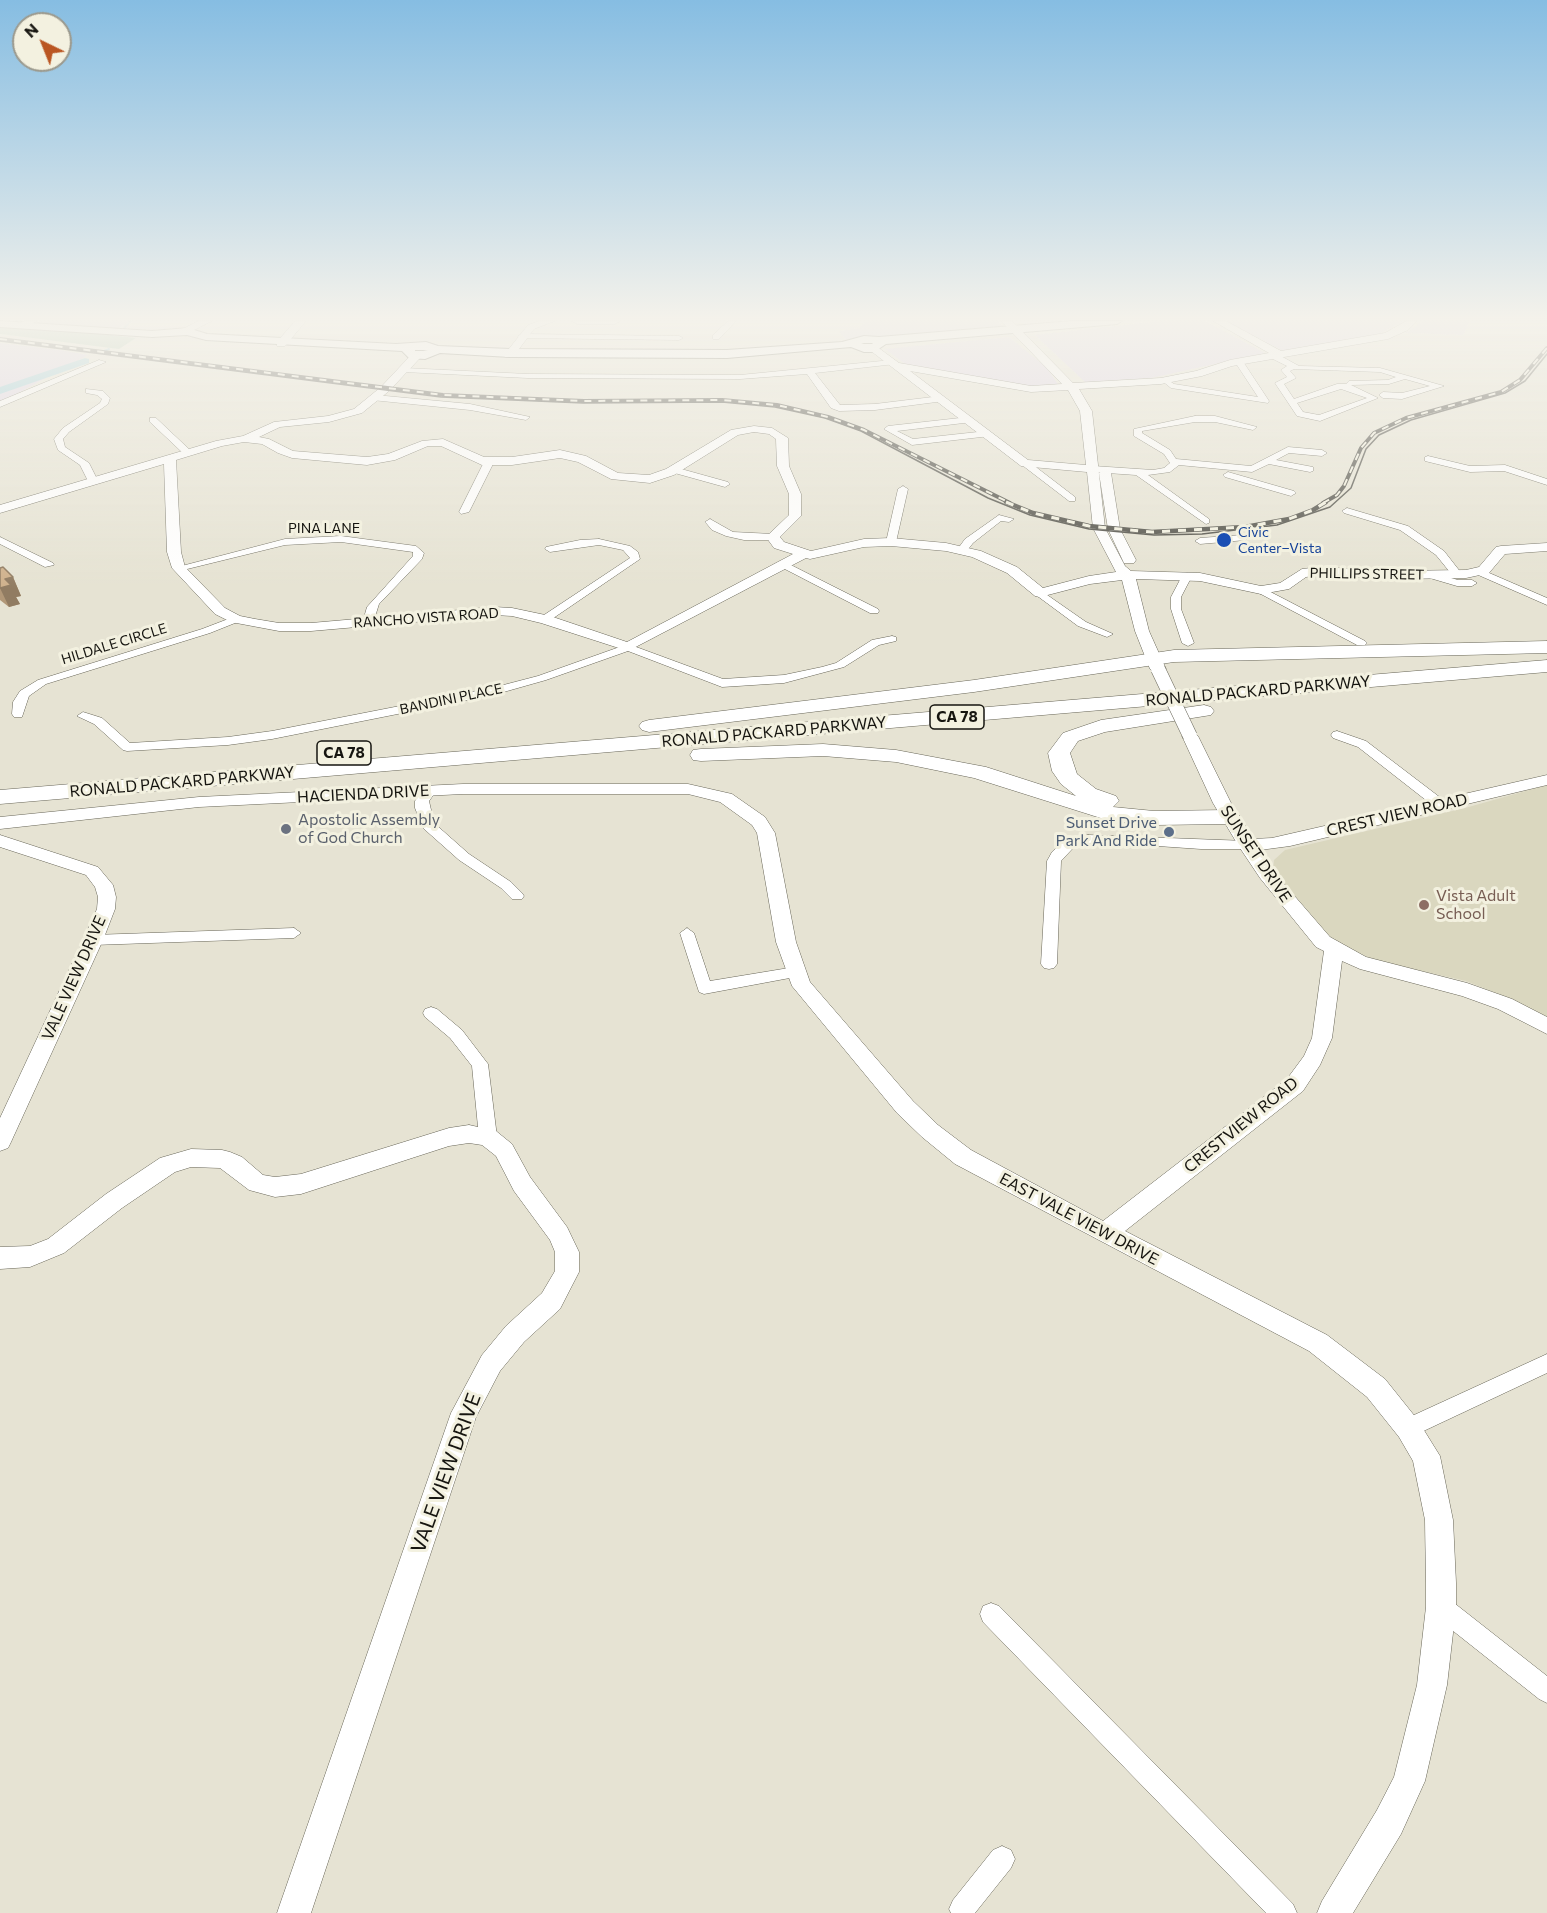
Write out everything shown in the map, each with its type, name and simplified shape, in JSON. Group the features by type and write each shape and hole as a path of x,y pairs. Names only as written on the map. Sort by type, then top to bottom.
{"highway":[{"path":"637,728 1156,663 1174,656 1547,650"},
{"name":"RONALD PACKARD PARKWAY","path":"0,781 1547,650"},
{"name":"RONALD PACKARD PARKWAY","path":"0,797 1547,666"},
{"path":"1226,810 1136,806 1088,794 1069,779 1063,771 1059,753 1070,738 1101,726 1483,672"},
{"path":"431,762 823,750 860,752 921,759 967,770 1107,813 1154,818 1226,810"}],"street":[{"path":"93,481 84,463 61,448 58,439 66,430 95,410"},
{"path":"244,439 278,424 346,416 359,410"},
{"path":"488,410 526,417"},
{"path":"956,410 1072,499"},
{"path":"1086,410 1099,470"},
{"path":"1096,410 1099,422 1099,528 1119,568 1128,575"},
{"path":"1297,410 1299,414 1320,418 1342,410"},
{"path":"1253,427 1215,419 1195,419 1138,429 1137,434 1167,452 1175,463 1214,471 1291,493"},
{"path":"153,420 188,453"},
{"path":"969,420 888,429 912,442 987,434"},
{"path":"0,509 226,441 244,439 265,441 292,454 366,460 391,457 426,443 443,442 475,459 489,462 560,454 582,459 608,473 632,479 650,479 674,470 735,432 763,429 779,434 782,438 783,466 795,494 795,516 772,537 737,536 716,528 710,522"},
{"path":"1025,463 1140,474 1160,473 1175,463 1252,470 1288,450 1322,453"},
{"path":"170,458 174,552 179,568"},
{"path":"1428,459 1470,469 1505,468 1547,482"},
{"path":"1268,460 1310,469"},
{"path":"464,512 489,462"},
{"path":"674,470 725,484"},
{"path":"1140,474 1206,521"},
{"path":"891,542 903,489"},
{"path":"1347,511 1404,528 1440,553 1457,574"},
{"path":"962,550 975,536 999,518 1009,519"},
{"path":"772,537 779,545 803,554 824,553 864,543 891,542 962,550 1012,570 1082,624 1107,634"},
{"path":"1200,541 1242,538"},
{"name":"PINA LANE","path":"179,568 285,542 341,539 416,549 418,556 375,602 369,621"},
{"path":"0,540 49,565"},
{"path":"545,619 635,559 626,548 599,542 550,549"},
{"path":"1427,574 1457,583 1476,577 1501,550 1547,548"},
{"name":"BANDINI PLACE","path":"83,716 98,721 126,747 228,741 272,735 493,691 542,678 628,647 803,554"},
{"path":"783,564 874,611"},
{"name":"RANCHO VISTA ROAD","path":"179,568 213,605 236,619 291,627 482,611 512,612 545,619 628,647 722,683 784,679 825,670 840,664 876,642 892,639"},
{"name":"PHILLIPS STREET","path":"1040,593 1089,580 1128,575 1207,578 1261,590 1284,586 1302,573 1320,571 1457,574 1476,577"},
{"name":"SUNSET DRIVE","path":"1128,575 1141,629 1226,810 1279,892 1310,930 1334,950 1376,968 1444,983 1482,995 1547,1026"},
{"path":"1187,576 1176,597 1176,609 1188,643"},
{"path":"1476,577 1547,602"},
{"path":"1261,590 1361,643"},
{"name":"HILDALE CIRCLE","path":"18,714 19,702 24,694 42,682 206,631 236,619"},
{"path":"1338,735 1362,744 1441,805"},
{"name":"CREST VIEW ROAD","path":"1247,845 1272,844 1547,780"},
{"name":"HACIENDA DRIVE","path":"0,824 199,802 430,790 688,789 726,798"},
{"path":"430,790 422,801 428,825 464,857 506,885 517,896"},
{"name":"EAST VALE VIEW DRIVE","path":"726,798 759,821 766,833 786,942 802,986 906,1107 930,1131 963,1156 1105,1233 1318,1343 1376,1388 1408,1428 1426,1456 1439,1520 1441,1607"},
{"path":"1048,964 1054,861 1069,844 1088,839 1114,838 1201,845 1247,845"},
{"name":"VALE VIEW DRIVE","path":"0,841 92,871 104,885 107,897 105,909 93,940 0,1142"},
{"path":"93,940 294,933"},
{"path":"687,933 704,988 795,972"},
{"name":"CRESTVIEW ROAD","path":"1105,1233 1295,1085 1313,1059 1322,1038 1334,950"},
{"path":"0,1258 30,1256 56,1246 114,1201 168,1165 191,1158 222,1159 234,1164 257,1183 274,1187 301,1184 449,1137 469,1134 488,1137 480,1064 456,1034 431,1013"},
{"name":"VALE VIEW DRIVE","path":"294,1913 464,1413 491,1363 515,1334 552,1301 567,1272 567,1252 559,1234 522,1184 504,1150 488,1137"},
{"path":"1408,1428 1547,1363"},
{"path":"1441,1607 1547,1691"},
{"path":"1334,1913 1389,1822 1409,1780 1432,1685 1441,1607"},
{"path":"992,1614 1284,1913"},
{"path":"962,1909 1002,1859"}],"shaded area":[{"name":"Vista Adult School","path":"1547,785 1547,1018 1501,995 1466,981 1374,960 1338,943 1327,934 1273,871 1274,860 1285,850 1465,808"}],"building":[{"path":"3,567 13,577 5,579 11,585 0,588 0,568"}],"tram line":[{"path":"790,410 825,418 861,431 988,498 1030,515 1089,529 1154,535 1202,534 1277,525 1330,507 1351,488 1366,449 1379,435 1411,420 1445,410"}],"railway":[{"path":"799,410 828,417 864,430 1010,503"},
{"path":"1323,503 1337,495 1344,486 1361,448 1374,433 1406,418 1434,410"},
{"path":"1006,502 1033,513 1089,526 1152,532 1245,527 1289,519 1313,510 1326,502"}],"place":[{"name":"Civic Center–Vista","path":"1224,540"},
{"name":"Apostolic Assembly of God Church","path":"286,829"},
{"name":"Sunset Drive Park And Ride","path":"1169,832"},
{"name":"Vista Adult School","path":"1424,905"}]}
